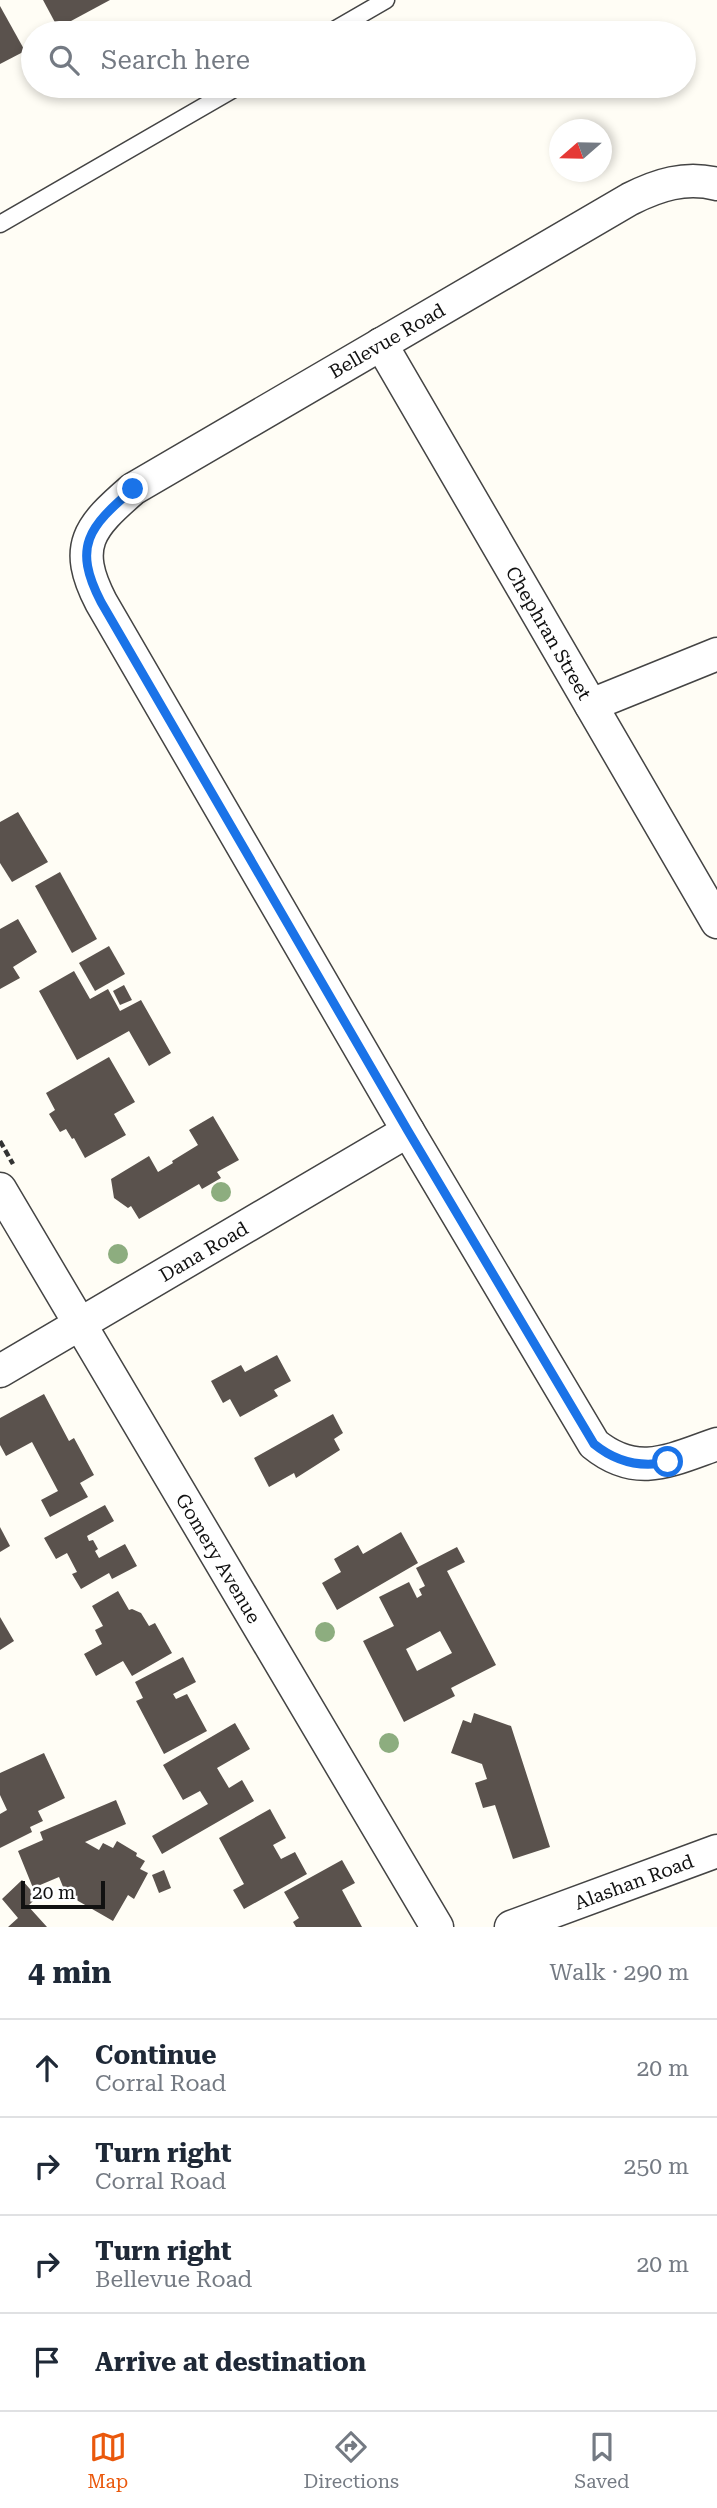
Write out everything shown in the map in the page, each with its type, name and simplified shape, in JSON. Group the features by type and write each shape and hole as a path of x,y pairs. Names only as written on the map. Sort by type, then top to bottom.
{"street":[{"name":"Bellevue Road","path":"408,1131 101,602 88,572 86,550 98,521 133,489 381,344 656,185 704,181 717,184"},
{"name":"Chephran Street","path":"381,344 717,922"},
{"path":"591,705 717,654"},
{"path":"408,1131 594,1444 607,1455 621,1461 652,1465 717,1444"},
{"name":"Dana Road","path":"0,1371 408,1131"},
{"name":"Gomery Avenue","path":"0,1189 437,1927"},
{"name":"Alashan Road","path":"511,1927 717,1851"}],"lane":[{"path":"350,21 386,0"},
{"path":"0,224 218,98"}],"building":[{"path":"43,0 110,0 71,21 54,21"},
{"path":"0,6 21,44 21,53 0,64"},
{"path":"18,812 48,862 12,882 0,863 0,822"},
{"path":"60,872 97,939 72,953 35,886"},
{"path":"18,919 37,952 13,967 20,978 0,989 0,929"},
{"path":"109,946 125,974 95,991 79,963"},
{"path":"74,971 90,999 108,989 120,1011 141,1000 171,1053 149,1066 129,1031 77,1060 39,991"},
{"path":"124,985 132,1000 120,1005 113,991"},
{"path":"109,1057 135,1102 114,1114 126,1135 85,1158 74,1138 72,1139 66,1129 60,1132 49,1114 55,1110 46,1093"},
{"path":"213,1116 239,1160 217,1172 221,1178 202,1189 199,1184 139,1219 131,1206 128,1208 114,1198 111,1179 149,1156 158,1172 173,1163 172,1161 198,1145 189,1130"},
{"path":"277,1355 291,1381 274,1390 278,1396 240,1417 230,1399 223,1403 211,1381 241,1365 245,1372"},
{"path":"44,1394 69,1441 74,1438 94,1475 80,1483 88,1497 50,1517 41,1500 58,1491 32,1442 6,1456 0,1445 0,1418"},
{"path":"333,1414 343,1433 334,1439 340,1450 296,1478 294,1473 269,1487 254,1458"},
{"path":"105,1505 114,1521 87,1536 89,1541 93,1540 99,1558 125,1544 137,1566 112,1579 109,1573 81,1589 72,1574 77,1572 67,1553 56,1559 44,1538"},
{"path":"0,1527 10,1546 0,1552"},
{"path":"401,1532 418,1563 337,1610 322,1583 341,1572 334,1559 358,1545 363,1554"},
{"path":"457,1547 465,1562 447,1571 496,1665 451,1688 455,1696 404,1722 363,1641 394,1626 379,1597 409,1582 417,1598 422,1595 419,1589 425,1586 416,1568","holes":["440,1631 452,1653 417,1671 406,1649"]},
{"path":"118,1591 129,1610 141,1613 149,1626 155,1623 172,1653 132,1676 123,1661 96,1676 84,1654 102,1644 95,1630 103,1626 92,1606"},
{"path":"0,1617 14,1641 0,1650"},
{"path":"183,1657 196,1682 173,1694 176,1699 187,1694 207,1731 164,1754 136,1701 143,1698 135,1682"},
{"path":"474,1713 511,1726 550,1847 513,1859 495,1805 483,1808 475,1783 487,1779 482,1764 451,1753 463,1720 471,1723"},
{"path":"235,1723 250,1749 217,1768 229,1788 242,1780 254,1801 162,1854 152,1836 208,1804 200,1791 183,1800 163,1765"},
{"path":"44,1753 65,1798 38,1811 43,1821 30,1827 32,1832 0,1848 0,1814 7,1810 0,1795 0,1773"},
{"path":"116,1800 126,1824 85,1842 99,1850 103,1843 113,1848 117,1841 145,1861 140,1869 148,1873 134,1899 128,1895 113,1921 66,1894 59,1877 33,1888 18,1851 43,1840 40,1832"},
{"path":"270,1809 286,1838 273,1845 281,1859 295,1852 307,1874 244,1909 233,1890 244,1884 219,1838"},
{"path":"342,1860 355,1883 342,1890 362,1927 296,1927 293,1922 299,1918 284,1892"},
{"path":"164,1870 171,1888 159,1893 152,1875"},
{"path":"22,1880 37,1897 28,1906 47,1927 8,1927 18,1918 2,1899"}],"route":[{"path":"133,489 98,521 86,550 88,572 101,602 408,1131 594,1444 607,1455 621,1461 652,1465 668,1462"}]}
